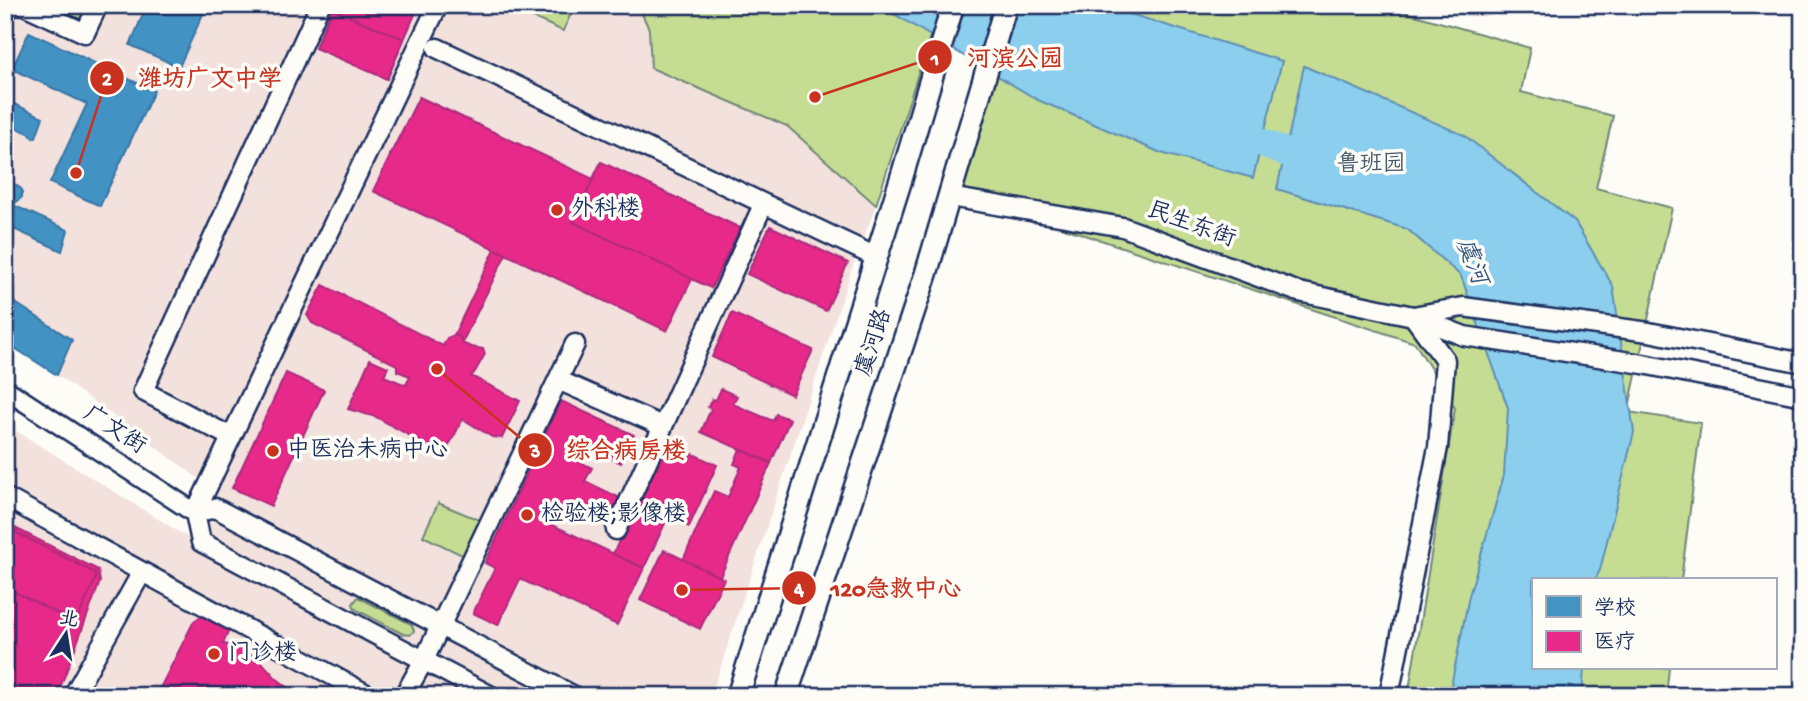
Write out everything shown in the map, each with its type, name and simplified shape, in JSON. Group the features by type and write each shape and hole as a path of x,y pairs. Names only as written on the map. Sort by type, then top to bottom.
{"main road":[{"name":"虞河路","path":"738,696 953,5"},
{"name":"虞河路","path":"786,696 950,197 1006,5"}],"street":[{"path":"5,10 17,5"},
{"path":"24,5 85,33 98,5"},
{"path":"232,437 143,391 320,5"},
{"path":"438,5 195,513 201,542 491,696"},
{"path":"437,48 876,257"},
{"name":"民生东街","path":"950,197 1123,227 1299,292 1413,316 1465,336 1643,364 1803,396"},
{"path":"616,530 764,205"},
{"name":"民生东街","path":"1413,316 1463,307 1649,332 1803,363"},
{"path":"1389,696 1438,447 1445,360 1413,316"},
{"path":"404,696 424,660 575,344"},
{"path":"558,380 662,426"},
{"name":"广文街","path":"5,389 195,513"},
{"path":"5,497 370,696"},
{"path":"195,513 215,508 568,695"},
{"path":"73,696 142,572"}],"shaded area":[{"path":"5,5 504,5 563,30 575,5 638,5 649,29 651,68 787,126 876,205 850,274 711,696 5,696 5,424 192,540 216,491 57,375 5,342"}],"green space":[{"path":"45,5 89,5 84,19 79,21"},
{"path":"504,5 575,5 563,31"},
{"path":"638,5 940,5 876,205 787,126 651,68 649,29"},
{"name":"鲁班园","path":"1018,5 1380,5 1530,48 1521,92 1613,116 1596,188 1672,208 1628,412 1701,423 1681,578 1532,578 1532,670 1669,670 1666,696 1408,696 1455,408 1415,343 951,191"},
{"path":"438,503 482,521 466,557 423,536"},
{"path":"358,597 412,625 414,631 410,635 403,634 355,609 353,604"}],"water":[{"path":"879,5 1101,5 1282,61 1253,178 1161,153 1038,100"},
{"path":"1304,66 1464,135 1575,222 1613,286 1634,432 1596,578 1532,578 1532,670 1584,670 1582,696 1449,696 1469,596 1504,475 1508,408 1461,276 1407,229 1277,189"}],"building: 学校":[{"path":"147,5 207,5 179,67 130,45"},
{"path":"29,32 154,91 100,206 50,183 87,104 12,69"},
{"path":"5,100 43,117 36,137 33,138 29,133 5,123"},
{"path":"5,180 22,190 22,197 13,205 68,230 62,251 5,225"},
{"path":"5,296 72,340 57,375 5,342"}],"building: 医疗":[{"path":"334,5 419,5 387,79 315,48"},
{"path":"332,9 404,39 387,79 315,48"},
{"path":"419,97 557,162 528,221 390,155"},
{"name":"外科楼","path":"419,97 593,179 601,162 740,228 711,288 692,279 667,331 373,191"},
{"path":"601,162 740,228 711,288 573,222"},
{"path":"770,226 848,263 826,311 747,274"},
{"path":"495,249 506,254 462,343 460,337 454,335"},
{"path":"323,285 443,346 447,338 454,335 460,337 462,343 483,349 485,354 471,376 520,401 502,438 492,437 463,419 444,455 376,417 348,409 370,359 388,367 384,376 406,385 410,376 397,371 397,365 312,323 307,315"},
{"path":"732,313 813,350 792,395 712,357"},
{"name":"中医治未病中心","path":"286,373 324,390 271,506 232,488"},
{"path":"721,389 737,396 733,404 773,421 776,414 790,419 771,463 701,432 711,409 708,407 712,399 716,400"},
{"name":"检验楼;影像楼","path":"561,401 634,435 621,463 579,444 572,458 592,468 585,481 620,498 608,522 577,507 571,520 549,510 544,521 644,568 617,625 520,579 498,625 473,613 495,568 485,563"},
{"path":"669,443 717,465 689,527 668,517 644,568 613,554 653,467 657,469"},
{"path":"740,449 771,463 720,577 683,560 714,491 728,497 741,467 734,464"},
{"path":"5,523 98,570 100,582 57,696 5,696 5,649 10,634 5,633"},
{"path":"5,527 95,573 96,578 78,618 72,621 5,587"},
{"path":"664,550 724,579 700,629 640,600"},
{"name":"门诊楼","path":"203,615 226,625 229,630 223,644 239,647 260,660 276,678 299,696 156,696 194,621"},
{"path":"116,688 131,695 133,691 142,696 109,696"}],"waterway":[{"name":"虞河","path":"1228,129 1320,166"}],"place":[{"name":"河滨公园","path":"815,97"},
{"name":"潍坊广文中学","path":"76,173"},
{"name":"外科楼","path":"557,210"},
{"name":"综合病房楼","path":"437,369"},
{"name":"中医治未病中心","path":"273,451"},
{"name":"检验楼;影像楼","path":"527,515"},
{"name":"120急救中心","path":"682,590"},
{"name":"门诊楼","path":"214,654"}]}
